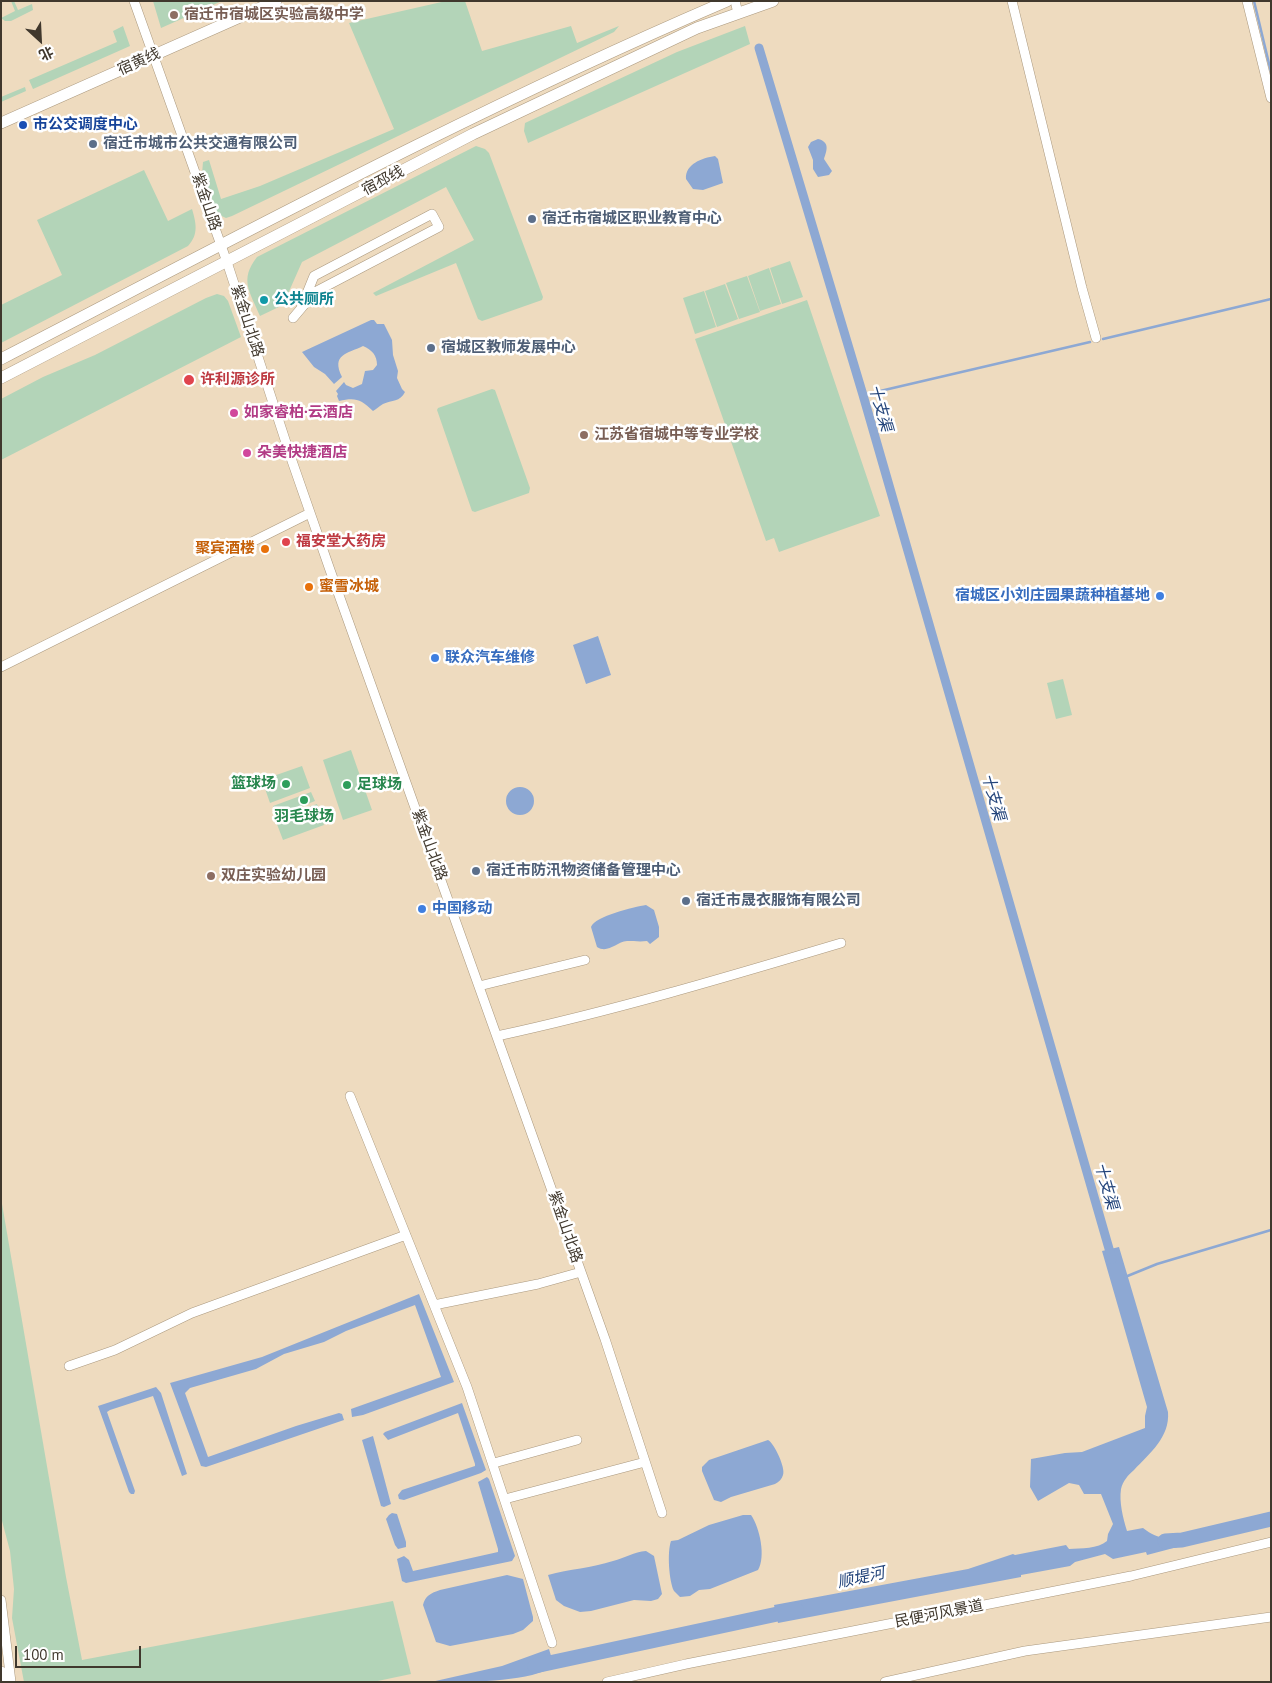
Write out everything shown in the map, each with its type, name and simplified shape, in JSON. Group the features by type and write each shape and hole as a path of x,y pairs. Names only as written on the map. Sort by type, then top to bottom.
{"main road":[{"name":"宿黄线","path":"1,123 276,1"},
{"name":"宿邳线","path":"1,359 308,199 505,101 727,1"},
{"name":"宿邳线","path":"1,378 473,134 697,28 773,1"},
{"path":"1,1672 6,1682"}],"street":[{"name":"紫金山路","path":"134,1 227,262"},
{"path":"735,1 738,14"},
{"path":"1012,1 1096,338"},
{"path":"1247,1 1271,98"},
{"path":"292,318 316,292 439,227 432,214 314,276 301,308"},
{"name":"紫金山北路","path":"227,262 310,513 498,1036 581,1272 662,1513"},
{"path":"1,666 310,513"},
{"path":"498,1036 569,1020 841,943"},
{"path":"479,986 584,960"},
{"path":"350,1096 467,1387 494,1463 552,1643"},
{"path":"69,1366 114,1350 192,1313 406,1235"},
{"path":"434,1305 538,1284 581,1272"},
{"path":"494,1463 576,1440"},
{"path":"505,1499 645,1462"},
{"name":"民便河风景道","path":"607,1682 686,1664 1131,1576 1271,1542"},
{"path":"1,1600 11,1682"},
{"path":"885,1682 1025,1651 1271,1617"}],"green space":[{"path":"11,1 14,1 18,10 32,4 33,10 11,21 5,21 1,18 15,11"},
{"name":"宿迁市宿城区实验高级中学","path":"153,1 222,1 161,28"},
{"path":"446,1 465,1 482,51 571,26 577,43 619,26 614,32 232,216 226,218 217,214 202,174 203,162 209,160 221,199 260,186 394,129 349,23"},
{"path":"123,26 130,46 33,89 29,80 117,42 113,31"},
{"path":"745,26 750,44 528,143 524,131 525,123 677,52"},
{"path":"25,87 26,91 1,102 1,97"},
{"path":"476,146 485,149 489,153 543,297 542,300 482,321 478,319 456,263 376,296 373,293 474,240 446,187 302,262 283,305 260,316 250,293 247,279 248,273 257,257"},
{"path":"144,170 168,221 192,209 195,233 188,246 1,343 1,305 62,275 37,220"},
{"path":"790,261 803,297 782,304 770,268"},
{"path":"769,268 781,304 760,311 748,276"},
{"path":"747,276 760,312 739,319 726,283"},
{"path":"725,284 738,319 717,327 705,291"},
{"path":"704,291 716,327 695,334 683,298"},
{"path":"217,294 224,296 228,301 241,337 1,460 1,399 43,377 95,355"},
{"path":"807,300 880,516 779,552 774,538 766,541 695,339"},
{"path":"492,389 495,390 530,488 529,493 475,512 472,511 437,410 438,408"},
{"path":"1063,679 1072,715 1056,719 1047,683"},
{"name":"足球场","path":"351,750 372,810 343,820 323,760"},
{"name":"篮球场","path":"302,766 310,788 270,803 262,780"},
{"path":"311,792 315,801 277,816 273,806"},
{"path":"317,804 324,825 283,840 275,819"},
{"path":"1,1198 82,1660 393,1601 411,1674 373,1682 24,1682 12,1618 14,1589 10,1551 1,1517"}],"water":[{"path":"818,139 826,144 827,150 824,159 832,171 829,175 818,177 813,169 813,160 808,147 811,142"},
{"path":"715,156 718,159 723,183 703,190 693,189 686,179 688,169 700,160"},
{"path":"374,320 377,324 384,324 392,340 393,355 398,371 397,378 405,392 398,399 383,404 373,411 358,400 339,401 336,391 344,382 353,388 362,384 365,371 373,370 377,365 376,358 371,351 363,346 342,356 338,364 342,377 334,384 325,374 314,367 302,352"},
{"path":"598,636 611,675 586,684 573,645"},
{"path":"520,787 530,791 534,801 530,811 520,815 510,811 506,801 510,791"},
{"path":"646,905 654,910 659,927 659,937 650,944 647,941 627,941 605,949 597,947 591,927 594,923 607,916"},
{"path":"1119,1247 1168,1412 1166,1429 1158,1444 1123,1483 1121,1505 1123,1515 1127,1531 1143,1528 1153,1535 1162,1537 1182,1534 1185,1545 1147,1555 1146,1552 1113,1559 1105,1554 1075,1562 1070,1566 1021,1575 1021,1577 778,1623 774,1605 968,1569 1013,1554 1066,1545 1069,1549 1089,1548 1107,1541 1113,1524 1101,1494 1084,1494 1079,1485 1069,1483 1038,1501 1030,1487 1031,1459 1082,1452 1145,1428 1147,1407 1102,1251"},
{"path":"419,1294 454,1382 363,1415 352,1417 351,1409 441,1377 415,1305 346,1331 324,1342 284,1354 256,1369 190,1388 185,1393 208,1457 339,1413 342,1414 344,1420 206,1467 201,1466 170,1383 262,1357"},
{"path":"156,1387 161,1393 187,1474 182,1476 153,1396 110,1410 107,1412 135,1491 134,1494 131,1494 98,1406"},
{"path":"462,1403 486,1470 404,1500 399,1499 398,1495 402,1490 475,1466 475,1464 458,1413 388,1440 383,1434"},
{"path":"373,1436 391,1504 384,1507 381,1506 362,1440"},
{"path":"768,1440 781,1462 783,1476 780,1480 775,1484 731,1497 721,1502 714,1500 702,1467 709,1460"},
{"path":"487,1477 515,1556 512,1561 406,1583 402,1581 397,1559 404,1556 409,1560 413,1571 498,1552 478,1482"},
{"path":"392,1513 397,1514 406,1547 398,1549 395,1545 386,1519"},
{"path":"743,1515 751,1515 757,1527 762,1550 762,1558 758,1570 710,1589 699,1590 690,1596 680,1597 674,1591 671,1581 669,1559 671,1541 678,1540 709,1525"},
{"path":"646,1551 654,1556 662,1594 658,1599 651,1601 634,1600 580,1612 564,1606 556,1600 548,1575 589,1567"},
{"path":"507,1575 523,1579 533,1621 523,1630 513,1634 450,1646 436,1642 423,1605 427,1597 440,1590"},
{"path":"549,1649 554,1666 529,1676 513,1679 431,1682 502,1666"}],"waterway":[{"path":"1254,1 1271,72"},
{"name":"十支渠","path":"759,48 863,395 1112,1259"},
{"path":"1103,339 1271,299"},
{"path":"863,395 1090,342"},
{"path":"1125,1277 1157,1264 1271,1230"},
{"name":"顺堤河","path":"1165,1541 1182,1540 1271,1519"},
{"name":"顺堤河","path":"535,1666 796,1610"}],"place":[{"name":"宿迁市宿城区实验高级中学","path":"174,15"},
{"name":"市公交调度中心","path":"23,125"},
{"name":"宿迁市城市公共交通有限公司","path":"93,144"},
{"name":"宿迁市宿城区职业教育中心","path":"532,219"},
{"name":"公共厕所","path":"264,300"},
{"name":"宿城区教师发展中心","path":"431,348"},
{"name":"许利源诊所","path":"189,380"},
{"name":"如家睿柏·云酒店","path":"234,413"},
{"name":"江苏省宿城中等专业学校","path":"584,435"},
{"name":"朵美快捷酒店","path":"247,453"},
{"name":"福安堂大药房","path":"286,542"},
{"name":"聚宾酒楼","path":"265,549"},
{"name":"蜜雪冰城","path":"309,587"},
{"name":"宿城区小刘庄园果蔬种植基地","path":"1160,596"},
{"name":"联众汽车维修","path":"435,658"},
{"name":"篮球场","path":"286,784"},
{"name":"足球场","path":"347,785"},
{"name":"羽毛球场","path":"304,800"},
{"name":"宿迁市防汛物资储备管理中心","path":"476,871"},
{"name":"双庄实验幼儿园","path":"211,876"},
{"name":"宿迁市晟衣服饰有限公司","path":"686,901"},
{"name":"中国移动","path":"422,909"}]}
